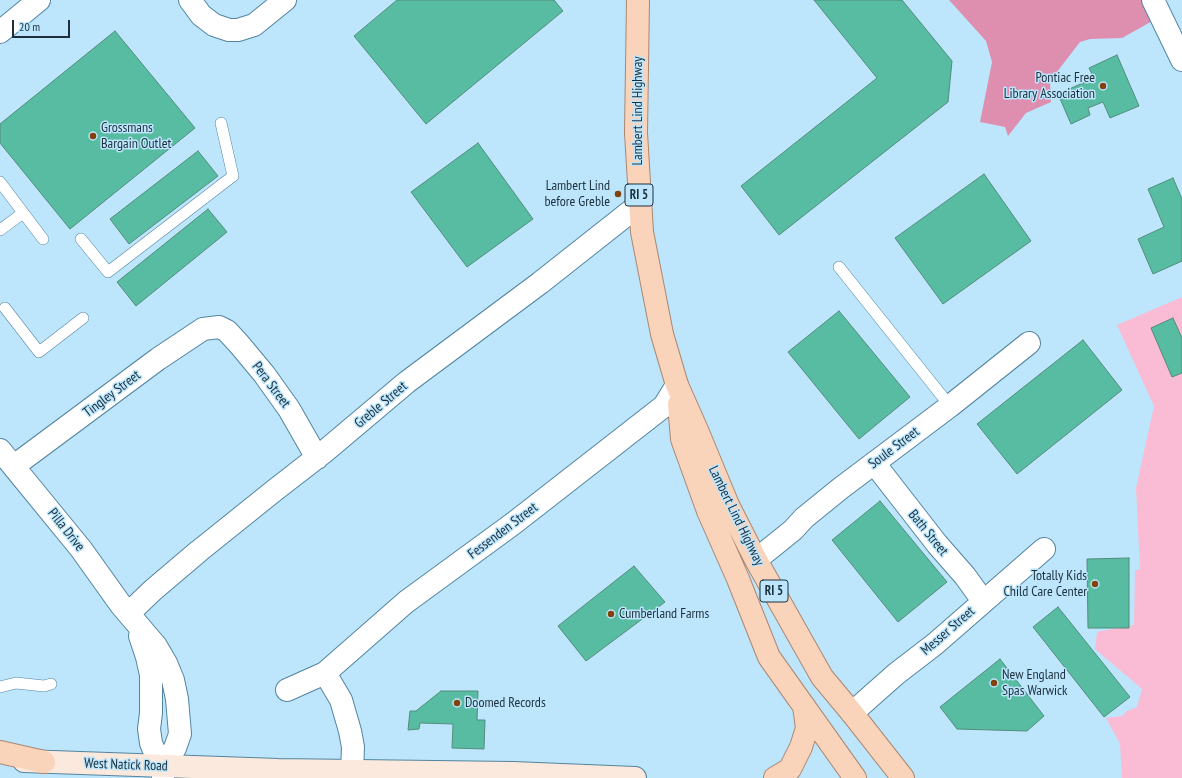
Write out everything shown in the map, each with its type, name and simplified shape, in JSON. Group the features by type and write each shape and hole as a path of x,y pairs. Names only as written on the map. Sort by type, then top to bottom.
{"main road":[{"name":"Lambert Lind Highway","path":"638,0 636,133 642,232 660,327 677,385 728,505 756,560 822,677 903,778"},
{"name":"Lambert Lind Highway","path":"677,385 682,439 708,511 738,579 769,657 855,778"},
{"path":"775,778 790,769 801,747 808,728 804,706"},
{"path":"0,752 44,762"},
{"name":"West Natick Road","path":"0,761 44,762 164,772 278,770 352,771 468,776 513,773 635,778"}],"street":[{"path":"0,32 39,0"},
{"path":"195,8 214,25 228,30 238,30 254,25 285,0"},
{"path":"1153,0 1182,60"},
{"name":"Greble Street","path":"129,613 153,590 205,546 317,458 408,382 540,283 640,204"},
{"name":"Pera Street","path":"212,327 219,327 227,331 249,356 289,409 317,458"},
{"name":"Tingley Street","path":"14,466 158,359 203,329 212,327"},
{"name":"Soule Street","path":"762,555 793,530 804,518 819,506 950,406 1029,343"},
{"name":"Fessenden Street","path":"286,690 326,673 406,602 514,524 664,406 677,385"},
{"name":"Pilla Drive","path":"0,450 81,549 121,605 156,646 166,663 173,680 177,699 180,734 164,772"},
{"name":"Bath Street","path":"874,463 937,544 965,576 983,601"},
{"name":"Messer Street","path":"852,713 896,674 935,644 1044,549"},
{"name":"Pilla Drive","path":"129,613 142,640 151,675 151,713 149,729 154,753 164,772"},
{"path":"326,673 341,700 350,731 353,747 352,771"}],"lane":[{"path":"82,239 108,272 233,176 221,123"},
{"path":"0,182 43,239"},
{"path":"0,230 23,213"},
{"path":"839,268 950,406"},
{"path":"5,308 39,352 83,318"},
{"path":"0,687 16,683 44,686 51,684"}],"shaded area":[{"path":"949,0 1155,0 1156,19 1122,38 1090,39 1080,42 1050,81 1051,102 1026,113 1008,136 1005,127 980,122 992,62 986,41"},
{"path":"1182,297 1182,778 1122,778 1120,744 1106,718 1122,716 1127,711 1137,707 1142,689 1095,649 1097,632 1134,625 1135,570 1140,570 1136,488 1154,406 1117,325"}],"building":[{"path":"397,0 554,0 563,11 426,124 354,36"},
{"path":"814,0 902,0 952,61 948,102 779,235 741,186 877,78"},
{"name":"Grossmans Bargain Outlet","path":"115,31 195,128 70,229 0,143 0,124"},
{"name":"Pontiac Free Library Association","path":"1117,55 1139,106 1110,118 1103,102 1088,108 1090,115 1071,124 1058,94 1094,78 1089,68"},
{"path":"478,143 533,219 467,267 411,192"},
{"path":"198,151 218,176 129,244 110,219"},
{"path":"984,174 1031,241 943,304 895,238"},
{"path":"1173,178 1182,199 1182,261 1153,274 1138,239 1164,227 1148,189"},
{"path":"208,209 227,232 136,306 117,282"},
{"path":"839,311 910,397 859,439 788,352"},
{"path":"1173,318 1182,338 1182,373 1172,377 1151,328"},
{"path":"1083,340 1122,390 1017,474 977,424"},
{"path":"880,501 947,582 898,622 832,540"},
{"path":"1129,558 1129,628 1088,628 1087,559"},
{"name":"Cumberland Farms","path":"634,566 665,602 586,661 558,626"},
{"path":"1058,607 1130,697 1104,717 1033,627"},
{"name":"New England Spas Warwick","path":"1000,659 1044,716 1027,731 957,729 940,707"},
{"path":"441,691 478,691 477,720 485,720 484,749 452,748 453,724 420,723 419,729 408,730 410,711 416,711"}],"place":[{"name":"Pontiac Free Library Association","path":"1103,86"},
{"name":"Grossmans Bargain Outlet","path":"93,136"},
{"name":"Lambert Lind before Greble","path":"618,194"},
{"name":"Totally Kids Child Care Center","path":"1095,584"},
{"name":"Cumberland Farms","path":"611,614"},
{"name":"New England Spas Warwick","path":"994,683"},
{"name":"Doomed Records","path":"457,703"}]}
